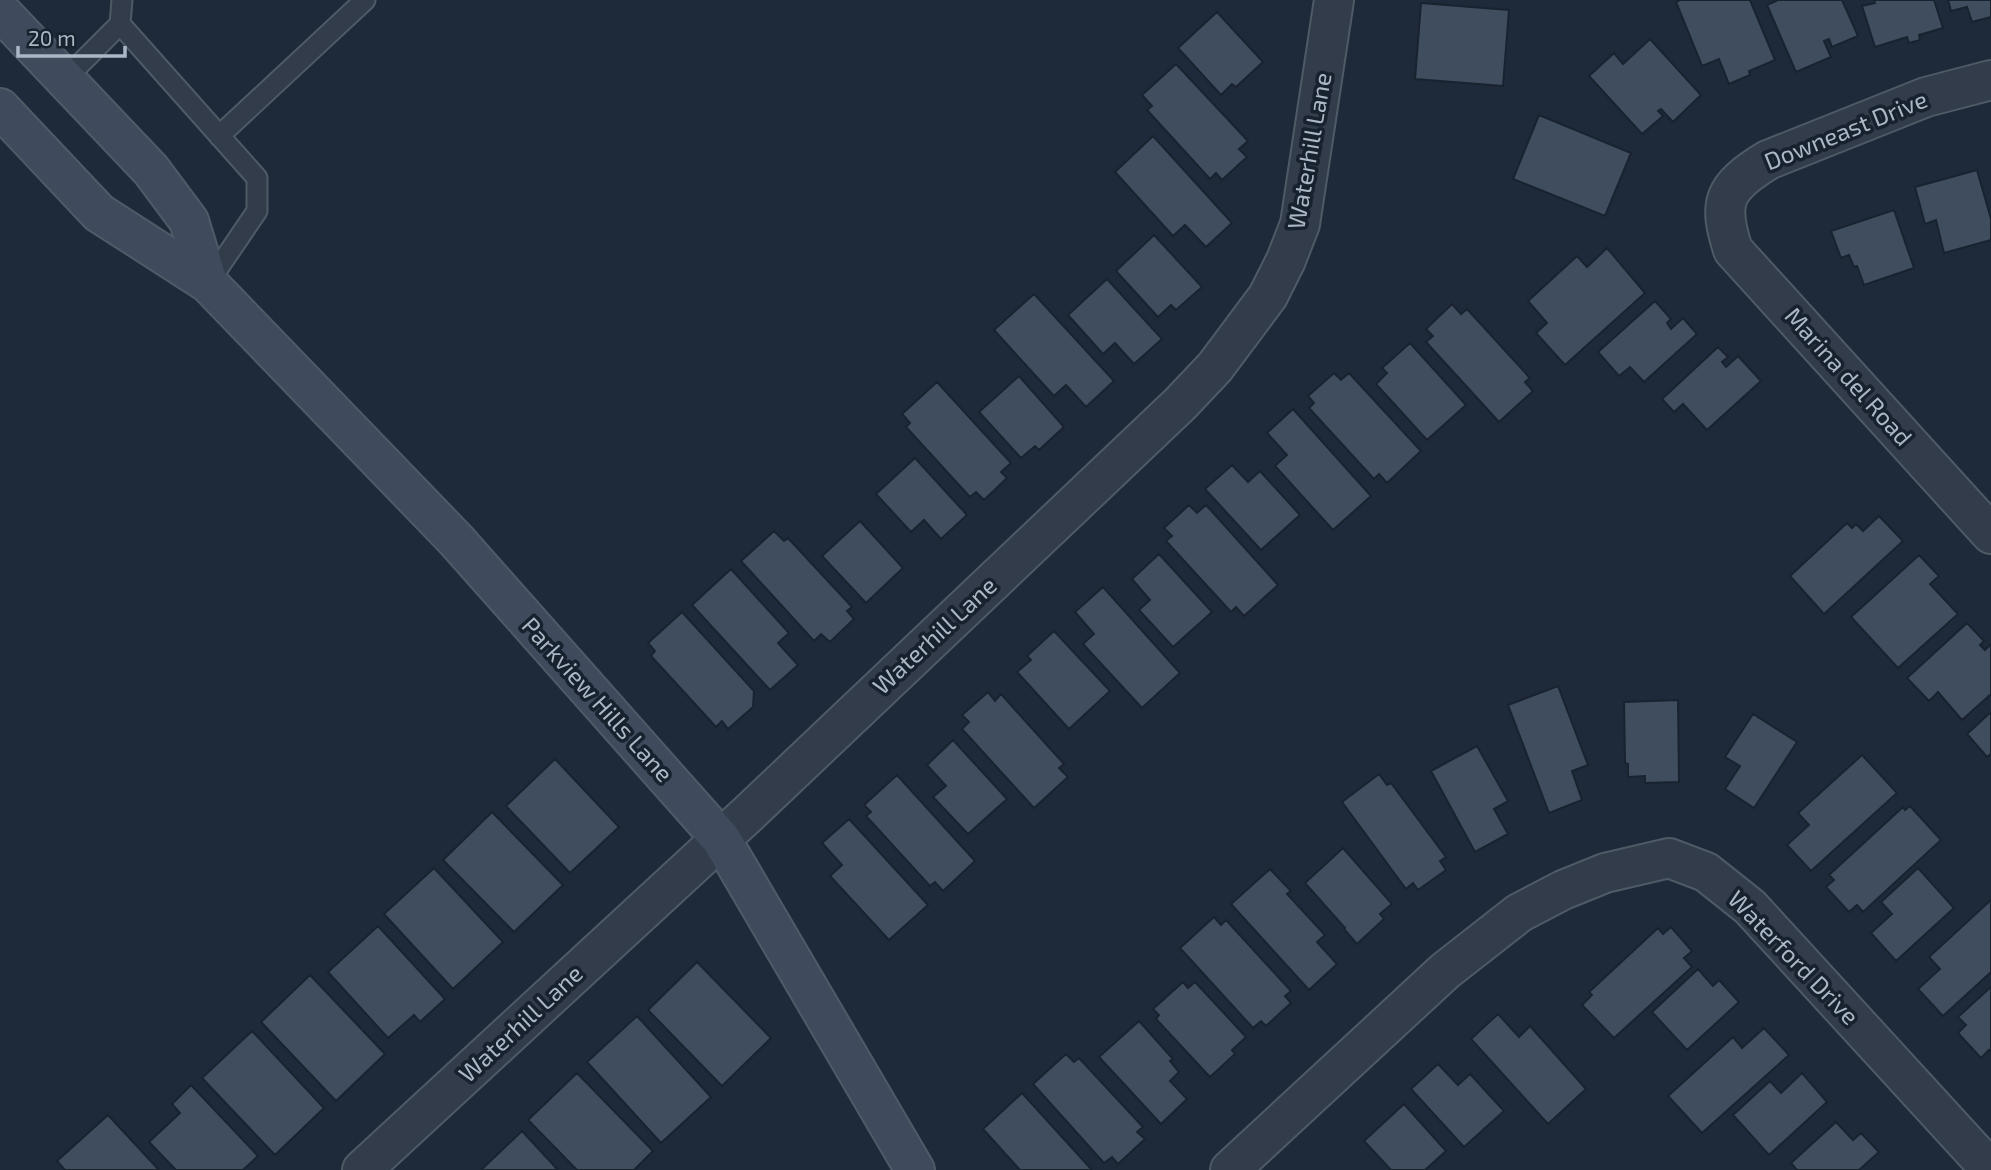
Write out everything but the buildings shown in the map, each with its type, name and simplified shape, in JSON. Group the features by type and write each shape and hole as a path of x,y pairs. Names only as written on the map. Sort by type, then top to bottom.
{"street":[{"name":"Waterhill Lane","path":"362,1170 721,839 1180,404 1215,367 1268,296 1300,224 1335,0"},
{"name":"Parkview Hills Lane","path":"0,11 151,170 188,221 208,283"},
{"name":"Downeast Drive","path":"1723,211 1731,190 1746,173 1768,160 1926,97 1991,80"},
{"name":"Parkview Hills Lane","path":"0,108 99,213 208,283 456,540 721,839 915,1170"},
{"name":"Marina del Road","path":"1723,211 1733,250 1991,534"},
{"name":"Waterford Drive","path":"1230,1170 1445,971 1519,913 1563,890 1605,873 1669,858 1706,872 1750,907 1990,1170"}],"lane":[{"path":"65,79 120,24 122,0"},
{"path":"219,136 365,0"},
{"path":"120,24 257,178 257,211 208,283"}]}
